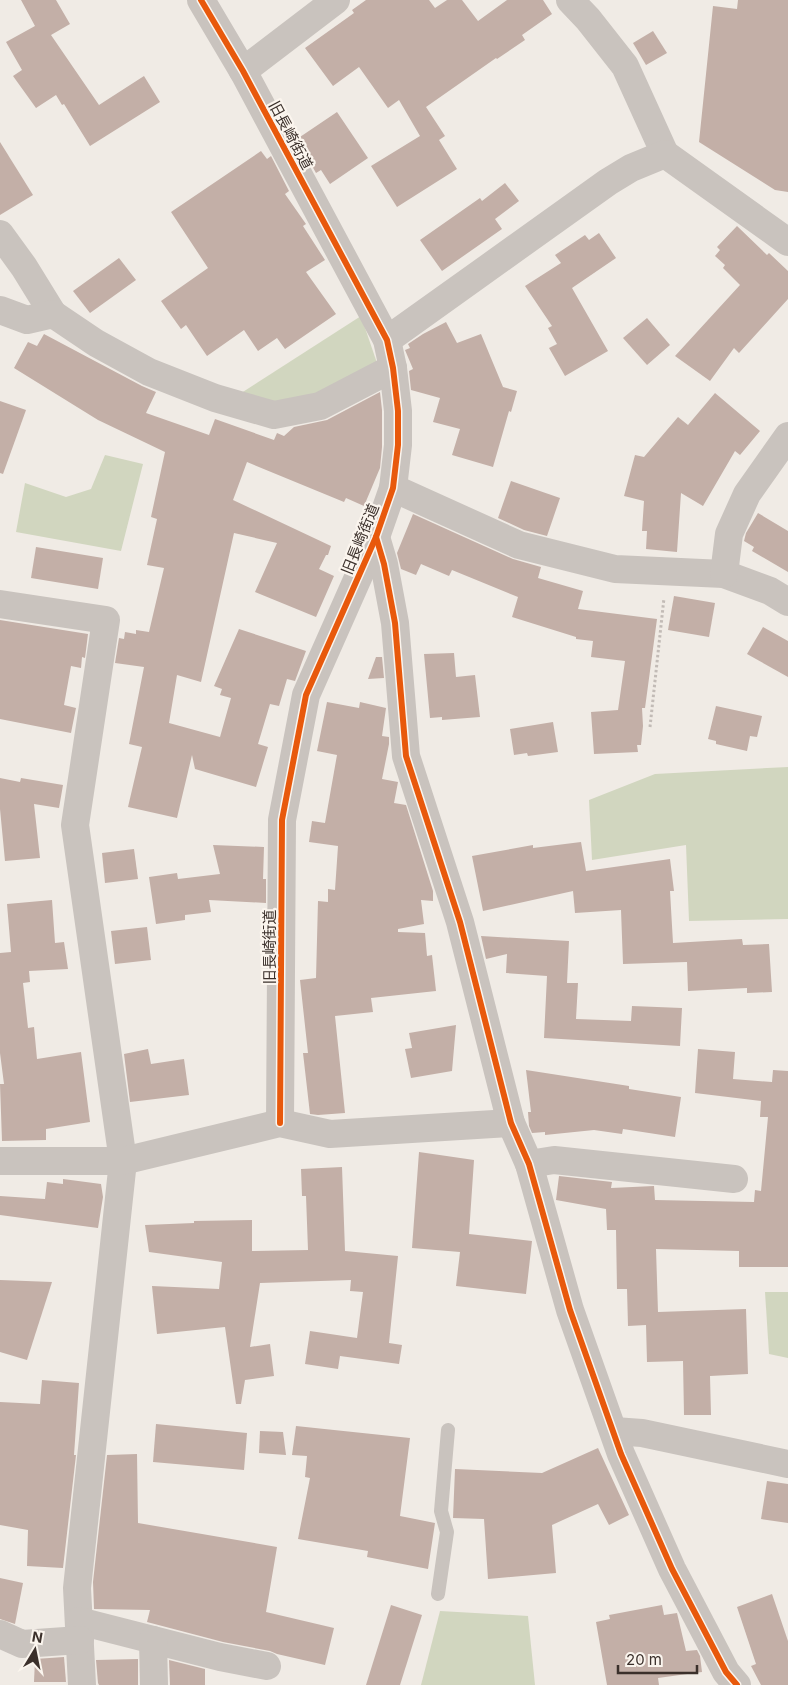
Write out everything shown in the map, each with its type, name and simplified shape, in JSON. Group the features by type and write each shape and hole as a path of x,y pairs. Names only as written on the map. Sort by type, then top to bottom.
{"street":[{"name":"旧長崎街道","path":"201,0 242,71 387,340 393,368 398,411 398,445 393,488 376,537 306,695 282,820 280,1123"},
{"path":"242,71 336,0"},
{"path":"570,0 588,18 625,66 665,154 788,242"},
{"path":"387,340 608,182 631,168 665,154"},
{"path":"0,234 24,266 54,314 96,343 149,372 215,398 274,415 320,406 393,368"},
{"path":"0,310 27,320 54,314"},
{"path":"724,574 729,534 747,494 788,436"},
{"path":"393,488 519,545 615,569 724,574 770,591 788,602"},
{"path":"376,537 384,564 395,624 406,756 460,922 511,1123 529,1164 570,1310 621,1454 672,1569 731,1681"},
{"path":"0,604 106,620 75,825 123,1161 77,1588 82,1685"},
{"path":"0,1160 123,1161 280,1123 330,1134 511,1123"},
{"path":"529,1164 554,1160 734,1179"},
{"path":"614,1431 642,1433 788,1464"},
{"path":"0,1634 22,1644 79,1630 153,1640 220,1657 267,1666"},
{"path":"153,1640 154,1685"}],"lane":[{"path":"438,1594 447,1532 441,1511 448,1430"}],"path":[{"path":"650,727 667,571"}],"green space":[{"path":"361,316 377,363 312,401 277,404 235,397"},
{"path":"105,455 143,464 121,551 16,532 25,483 66,497 91,489"},
{"path":"788,767 788,919 689,921 686,845 592,860 589,800 655,774"},
{"path":"765,1292 788,1292 788,1358 769,1354"},
{"path":"440,1611 528,1616 535,1685 421,1685"}],"building":[{"path":"21,0 56,0 70,24 51,35 99,105 144,76 160,102 90,146 64,104 62,105 56,95 36,108 13,76 22,70 6,42 35,26"},
{"path":"366,0 429,0 435,8 447,0 462,0 478,21 507,0 543,0 552,14 522,35 525,40 426,107 445,136 439,140 457,169 397,207 371,166 420,136 399,100 388,108 359,67 333,86 305,48 354,13 352,10"},
{"path":"738,0 788,0 788,192 775,190 699,142 713,6 737,9"},
{"path":"653,31 667,53 646,65 633,43"},
{"path":"337,112 368,158 330,184 321,170 316,173 297,139"},
{"path":"0,142 33,195 0,215"},
{"path":"261,151 267,159 271,156 289,191 285,194 306,224 303,226 325,260 306,272 336,314 285,349 277,338 258,351 244,330 207,356 186,325 181,329 161,301 208,268 171,212"},
{"path":"505,183 519,201 495,219 502,229 442,271 420,240 480,198 482,201"},
{"path":"737,226 767,255 769,253 788,271 788,299 739,353 734,348 710,381 675,356 740,285 723,268 725,265 715,256 720,250 717,247"},
{"path":"599,233 616,258 572,288 608,351 565,376 549,348 557,344 548,328 552,326 525,286 561,263 555,255 585,235 589,240"},
{"path":"119,258 136,280 90,313 73,291"},
{"path":"647,318 670,345 647,365 623,338"},
{"path":"446,322 457,343 481,334 503,387 517,391 511,412 509,411 493,467 452,455 460,429 433,422 440,398 411,390 409,371 413,369 405,350 410,348 408,344"},
{"path":"44,334 156,392 146,413 209,435 215,419 274,440 277,433 284,436 294,427 327,420 380,392 382,447 380,468 364,506 346,498 344,502 247,462 233,500 331,546 328,555 326,555 319,569 334,576 316,617 255,592 277,543 234,533 201,682 177,675 169,723 220,737 231,698 220,695 222,689 214,686 239,629 306,651 295,681 287,679 279,706 270,704 258,744 268,747 256,787 195,769 192,755 177,818 128,807 142,747 129,744 144,667 115,663 119,638 124,639 125,632 136,634 136,630 149,632 164,568 147,565 157,519 151,517 165,452 98,420 14,368 28,342 37,346"},
{"path":"715,393 760,431 740,455 735,451 703,506 681,493 677,552 646,549 647,531 642,531 644,501 624,496 635,455 644,457 678,417 688,425"},
{"path":"0,401 26,410 3,474 0,473"},
{"path":"511,481 560,498 547,536 524,530 498,518"},
{"path":"758,513 788,531 788,572 752,551 754,547 744,541 746,533"},
{"path":"413,514 513,559 541,567 538,578 583,591 578,609 657,619 645,708 642,708 643,726 641,745 637,745 638,752 594,754 591,712 618,710 625,661 591,657 593,641 576,639 576,637 512,617 518,597 452,570 449,576 421,564 416,575 401,569 397,553"},
{"path":"36,547 103,558 98,589 31,578"},
{"path":"674,596 715,603 709,637 668,630"},
{"path":"0,620 88,634 85,658 82,657 81,668 71,666 64,705 76,708 71,733 0,719"},
{"path":"763,627 788,641 788,677 747,654"},
{"path":"454,653 456,677 475,675 480,717 442,720 442,717 430,718 424,654"},
{"path":"376,657 382,657 384,678 368,679"},
{"path":"327,702 359,708 360,702 386,708 382,736 389,737 389,744 382,779 398,782 394,803 406,805 433,891 433,901 421,900 424,924 398,929 398,932 425,933 427,956 432,955 436,991 371,998 373,1012 335,1016 345,1113 318,1115 310,1114 303,1053 308,1053 300,980 316,978 318,901 328,902 328,889 335,890 338,846 309,842 312,821 325,823 337,755 317,751"},
{"path":"716,706 762,716 757,737 750,736 747,751 716,744 716,741 708,739"},
{"path":"553,722 558,752 528,756 527,753 514,755 510,729"},
{"path":"0,778 20,782 21,778 63,785 59,808 34,804 40,858 5,861 0,809"},
{"path":"581,842 586,871 670,859 674,891 670,891 673,943 742,939 743,945 769,944 772,992 747,993 747,988 688,991 687,962 623,964 621,910 575,913 573,891 483,911 472,856 533,845 533,848"},
{"path":"213,845 264,847 263,879 266,879 266,903 209,900 211,912 185,915 185,920 156,924 149,877 177,873 178,879 220,874"},
{"path":"134,849 138,879 105,883 102,853"},
{"path":"52,900 55,943 64,942 68,969 29,971 30,982 23,983 28,1028 34,1027 37,1059 81,1052 90,1122 46,1129 46,1140 2,1141 0,1084 4,1084 0,1053 0,953 11,952 7,904"},
{"path":"147,927 151,960 115,964 111,931"},
{"path":"481,936 569,941 567,983 578,983 576,1019 631,1021 632,1006 682,1008 680,1046 544,1038 547,976 506,973 507,954 486,959"},
{"path":"456,1025 452,1071 411,1078 405,1049 412,1048 409,1033"},
{"path":"148,1049 151,1064 184,1059 189,1095 130,1102 124,1054"},
{"path":"698,1049 735,1052 733,1079 772,1082 773,1070 788,1071 788,1267 739,1267 739,1251 656,1249 658,1312 746,1309 748,1374 710,1376 711,1415 684,1415 683,1361 647,1362 646,1325 628,1326 627,1289 617,1289 616,1230 607,1230 606,1209 556,1200 559,1176 612,1182 611,1188 654,1186 655,1200 754,1202 755,1190 761,1191 768,1117 760,1117 761,1101 695,1093"},
{"path":"526,1070 629,1086 629,1089 681,1097 675,1137 623,1129 622,1134 594,1130 545,1135 545,1132 532,1133 529,1126 528,1112 531,1112"},
{"path":"419,1152 474,1160 469,1234 532,1241 526,1294 456,1286 460,1252 412,1248"},
{"path":"342,1167 345,1251 398,1256 389,1343 402,1345 399,1364 340,1356 338,1369 305,1364 310,1331 357,1338 363,1292 350,1291 351,1280 260,1283 250,1347 270,1344 274,1376 245,1380 241,1404 236,1404 225,1327 157,1334 152,1286 219,1289 222,1262 149,1252 145,1225 194,1223 194,1221 252,1220 252,1251 308,1250 306,1196 302,1196 301,1169"},
{"path":"63,1179 101,1184 103,1197 98,1228 0,1215 0,1196 45,1199 47,1182 63,1184"},
{"path":"0,1280 52,1282 27,1360 0,1352"},
{"path":"42,1380 79,1383 74,1455 76,1455 63,1568 27,1566 28,1530 0,1525 0,1402 40,1404"},
{"path":"156,1424 247,1433 244,1470 153,1462"},
{"path":"296,1426 410,1438 400,1516 435,1523 428,1569 367,1557 368,1551 298,1539 310,1478 305,1477 307,1456 292,1455"},
{"path":"260,1431 283,1432 286,1455 259,1453"},
{"path":"598,1448 629,1515 609,1525 598,1504 552,1525 556,1573 488,1579 484,1519 453,1518 455,1469 542,1473"},
{"path":"137,1454 138,1523 277,1547 266,1612 334,1628 325,1665 270,1651 223,1642 147,1622 150,1610 94,1609 93,1582 107,1455"},
{"path":"767,1481 788,1484 788,1523 761,1519"},
{"path":"0,1578 23,1583 15,1624 0,1619"},
{"path":"772,1594 788,1641 788,1685 761,1685 751,1666 756,1664 737,1607"},
{"path":"391,1605 422,1615 400,1685 366,1685"},
{"path":"662,1605 664,1615 677,1613 686,1651 697,1650 700,1656 702,1672 658,1678 659,1685 607,1685 596,1622 610,1619 609,1615"},
{"path":"64,1657 66,1682 34,1682 35,1659"},
{"path":"138,1659 138,1685 99,1685 96,1660"},
{"path":"169,1660 205,1669 205,1685 170,1685"}],"cycle path":[{"path":"201,0 243,71 387,340 393,368 398,411 398,445 393,488 376,537 306,695 282,820 280,1123"},
{"path":"376,537 384,564 395,623 406,756 460,922 511,1123 529,1164 570,1310 621,1454 672,1569 726,1672 737,1685"}]}
